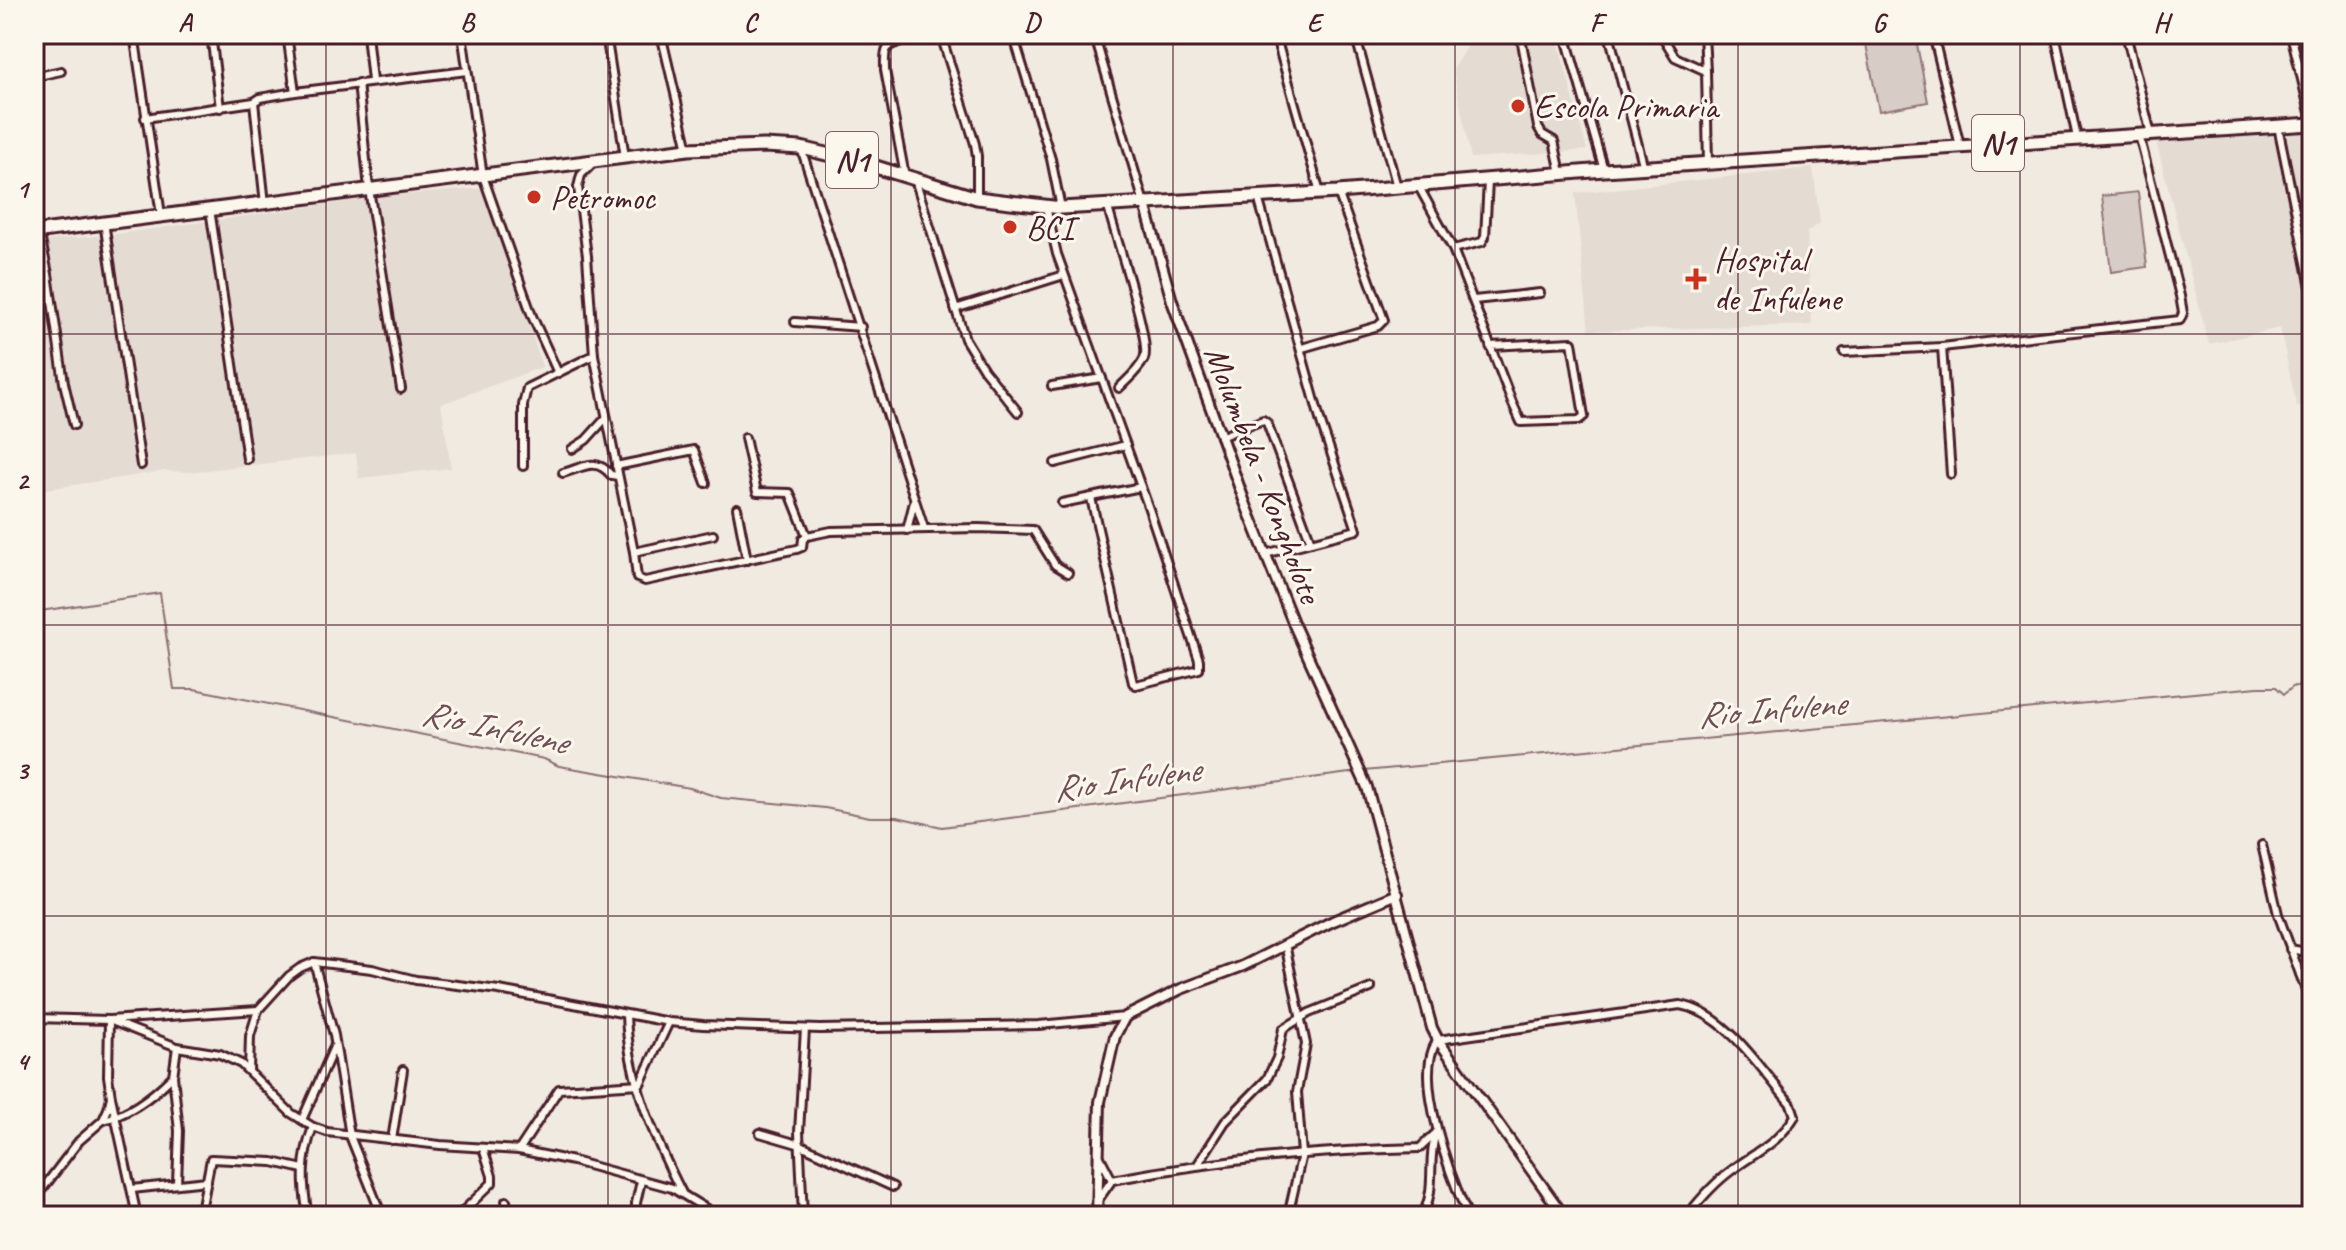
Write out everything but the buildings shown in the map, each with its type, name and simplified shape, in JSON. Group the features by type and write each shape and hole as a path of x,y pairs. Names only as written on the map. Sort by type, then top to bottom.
{"highway":[{"name":"N1","path":"37,232 688,149 801,148 977,198 1061,208 1338,192 1561,173 2077,138 2278,126 2292,128 2312,123"}],"street":[{"path":"134,34 161,215"},
{"path":"211,34 220,108"},
{"path":"287,34 295,92"},
{"path":"367,34 372,81"},
{"path":"462,34 483,176 532,316 558,373"},
{"path":"606,34 625,157"},
{"path":"661,34 688,149"},
{"path":"1013,34 1047,145 1061,208"},
{"path":"1094,34 1145,204"},
{"path":"1275,34 1320,193"},
{"path":"1355,34 1397,187"},
{"path":"1515,34 1522,43 1536,120 1542,134 1554,141 1561,173"},
{"path":"1565,34 1604,170"},
{"path":"1609,34 1644,168"},
{"path":"1661,34 1675,57 1706,71"},
{"path":"1704,34 1708,164"},
{"path":"1933,34 1960,146"},
{"path":"2055,34 2077,138"},
{"path":"1844,352 1942,347 2182,317 2126,34"},
{"path":"2291,34 2312,123"},
{"path":"977,198 975,144 941,35 894,43 885,54 885,70 910,178 968,346 1018,412"},
{"path":"34,77 61,71"},
{"path":"145,118 220,108 295,92 467,71"},
{"path":"358,83 369,189 401,389"},
{"path":"254,102 265,204"},
{"path":"2278,126 2312,292"},
{"path":"801,148 924,528"},
{"path":"596,160 581,175 578,187 587,256 594,355 636,575 641,581 802,547 807,536 790,493 757,492 745,438"},
{"path":"1453,249 1482,242 1485,237 1488,180"},
{"path":"1418,186 1453,249 1490,346 1521,422 1579,420 1584,416 1572,342 1490,346"},
{"path":"1302,348 1378,326 1384,320 1338,192"},
{"path":"1258,197 1329,451 1357,529 1265,554"},
{"name":"Molumbela - Kongholote","path":"1145,204 1172,301 1220,437 1294,625 1355,756 1367,787 1397,894"},
{"path":"1046,207 1064,275 1141,487 1199,669 1136,685 1133,683 1091,498"},
{"path":"1108,207 1134,299 1145,353 1142,363 1119,388"},
{"path":"210,209 247,459"},
{"path":"104,222 141,465"},
{"path":"37,232 48,274 64,383 74,425"},
{"path":"955,309 1064,275"},
{"path":"1474,300 1540,293"},
{"path":"795,322 861,327"},
{"path":"1942,347 1951,474"},
{"path":"523,466 524,393 527,388 594,355"},
{"path":"1052,386 1102,378"},
{"path":"572,449 586,440 606,418"},
{"path":"1220,437 1263,420 1267,423 1311,542"},
{"path":"1055,463 1126,445"},
{"path":"616,466 694,450 706,483"},
{"path":"563,473 597,464 605,467 611,475 618,476"},
{"path":"1062,503 1141,487"},
{"path":"907,530 914,499"},
{"path":"737,508 747,560"},
{"path":"807,536 831,531 924,528 1033,530 1055,565 1068,573"},
{"path":"634,552 713,535"},
{"path":"2262,845 2278,914 2312,1007"},
{"path":"249,1071 250,1036 258,1010 289,976 314,962 359,966 416,980 499,990 669,1022 805,1029 1039,1025 1125,1017 1181,989 1243,966 1397,894 1427,1013 1438,1040 1564,1216"},
{"path":"1285,944 1306,1044 1297,1092 1302,1154 1288,1216"},
{"path":"2290,949 2312,953"},
{"path":"314,962 335,1045 350,1136 382,1216"},
{"path":"2300,974 2312,974"},
{"path":"1198,1164 1225,1122 1267,1079 1277,1058 1283,1029 1309,1013 1371,988"},
{"path":"1468,1216 1436,1134 1430,1060 1438,1040 1680,1005 1694,1007 1734,1035 1791,1104 1795,1116 1775,1142 1717,1182 1687,1216"},
{"path":"34,1018 109,1020 258,1010"},
{"path":"626,1015 628,1049 637,1085 682,1193"},
{"path":"1097,1216 1100,1102 1115,1036 1125,1017"},
{"path":"109,1020 177,1047 234,1059 275,1100 313,1127 350,1136 519,1150 573,1161 672,1188 718,1216"},
{"path":"109,1020 108,1076 137,1216"},
{"path":"519,1150 559,1089 637,1085 642,1081 669,1022"},
{"path":"803,1216 799,1132 805,1029"},
{"path":"302,1120 335,1045"},
{"path":"177,1047 173,1076 179,1131 177,1183"},
{"path":"392,1140 403,1070"},
{"path":"34,1200 79,1141 103,1120 117,1116 147,1098 173,1076"},
{"path":"103,1120 111,1097"},
{"path":"308,1216 304,1151 313,1127"},
{"path":"760,1133 801,1145 893,1187"},
{"path":"1420,1148 1436,1134"},
{"path":"1422,1216 1432,1189 1431,1151 1436,1134"},
{"path":"458,1216 492,1183 483,1148"},
{"path":"1098,1200 1112,1180 1198,1164 1302,1154 1420,1148 1443,1156"},
{"path":"1100,1157 1112,1180"},
{"path":"200,1216 211,1159 273,1162 303,1169"},
{"path":"132,1189 207,1181"},
{"path":"636,1216 641,1181"},
{"path":"506,1201 510,1216"}],"shaded area":[{"name":"Escola Primaria","path":"1474,34 1556,34 1587,150 1471,158 1453,69"},
{"path":"1864,34 1915,34 1928,102 1879,111"},
{"path":"2312,129 2312,406 2297,407 2280,328 2209,344 2156,141"},
{"name":"Hospital de Infulene","path":"1813,168 1820,223 1807,232 1812,325 1589,331 1575,193"},
{"path":"487,188 542,367 441,404 451,468 359,478 356,453 189,472 165,471 34,491 34,242 117,234 387,196"},
{"path":"2138,192 2147,267 2111,272 2102,196"}],"waterway":[{"name":"Rio Infulene","path":"34,612 160,593 174,689 194,689 544,759 559,766 690,788 721,798 825,808 870,817 897,817 942,827 1357,772"},
{"name":"Rio Infulene","path":"1364,771 2258,687 2276,687 2284,694 2294,686 2312,689"}],"place":[{"name":"Escola Primaria","path":"1518,106"},
{"name":"Petromoc","path":"534,197"},
{"name":"BCI","path":"1010,227"},
{"name":"Hospital de Infulene","path":"1696,279"}]}
